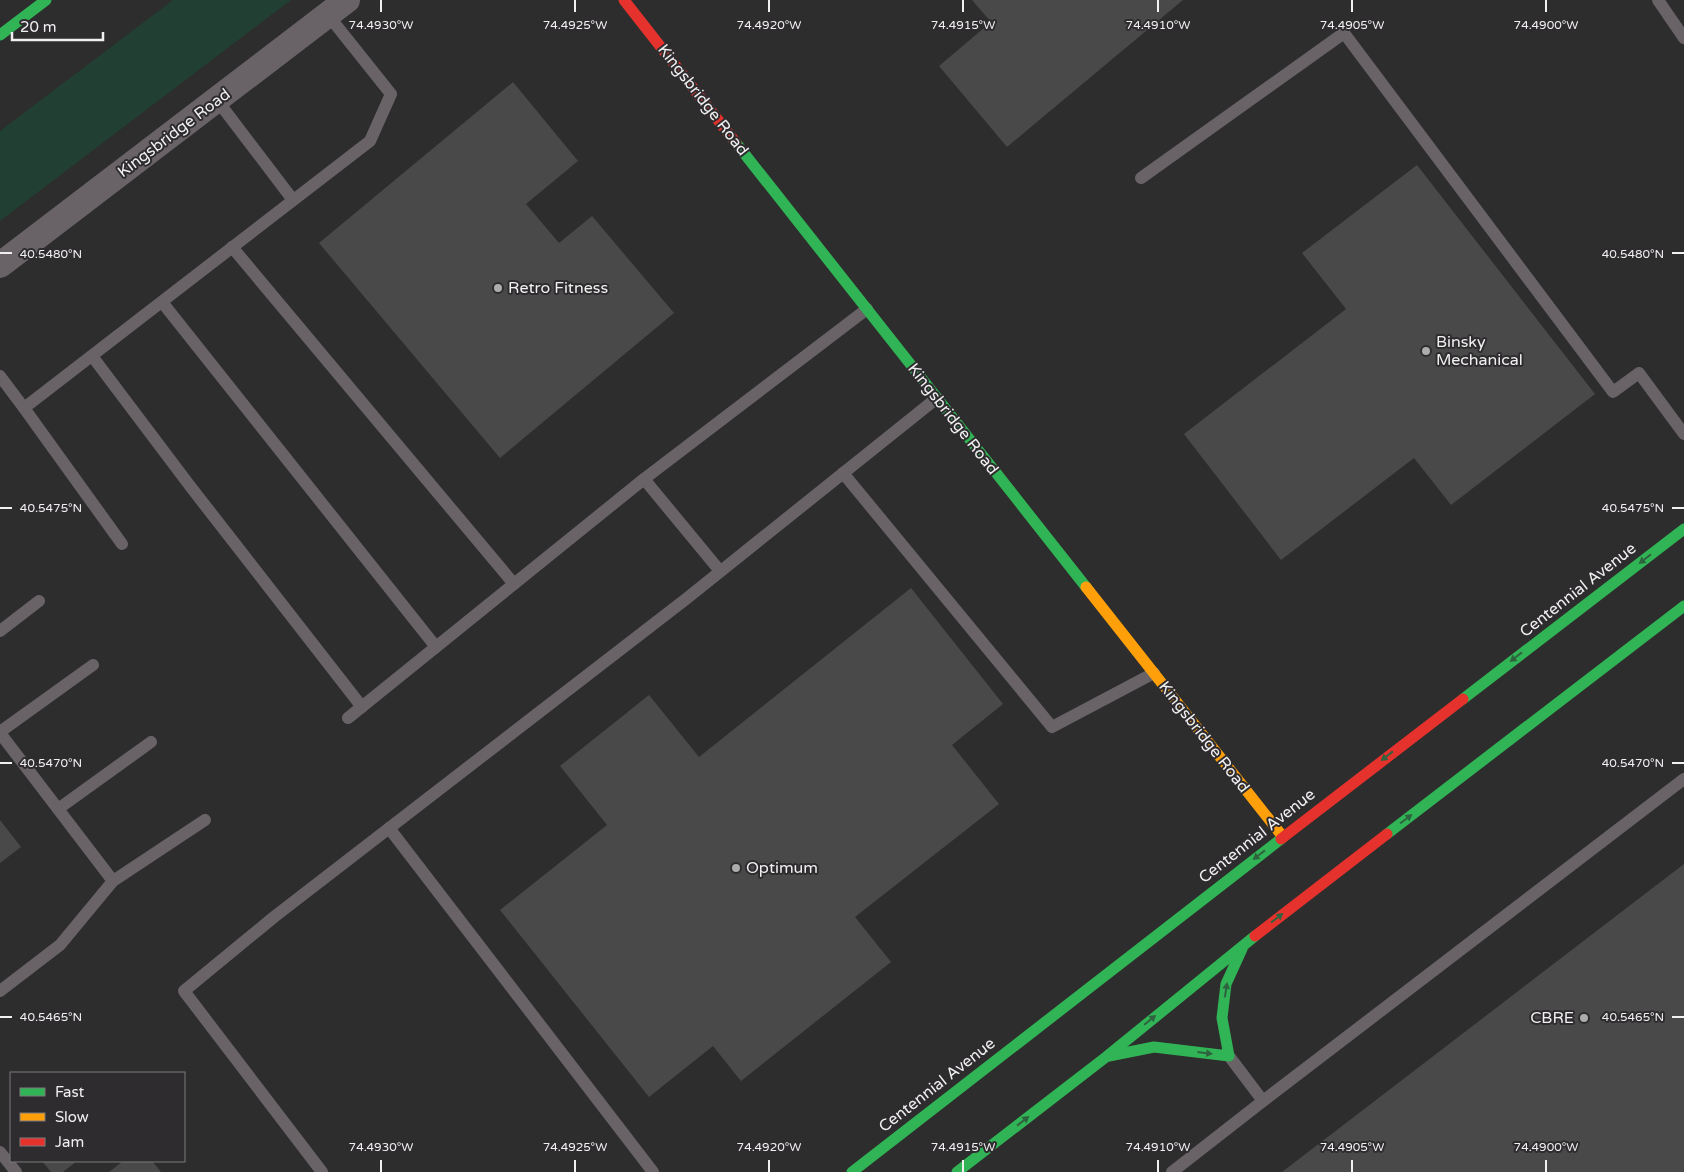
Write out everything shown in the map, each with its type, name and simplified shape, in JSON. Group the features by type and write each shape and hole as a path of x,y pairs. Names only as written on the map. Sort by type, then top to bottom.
{"main road":[{"path":"0,35 46,0"},
{"name":"Kingsbridge Road","path":"624,0 1283,837"},
{"name":"Centennial Avenue","path":"852,1172 1283,837 1684,529"},
{"path":"957,1172 1106,1057 1245,943 1684,606"},
{"path":"1106,1057 1154,1047 1229,1056 1222,1018 1226,984 1245,943"}],"street":[{"name":"Kingsbridge Road","path":"0,265 338,7"}],"lane":[{"path":"1658,0 1684,38"},
{"path":"24,408 370,141 390,94 338,7"},
{"path":"1141,178 1344,33 1613,392 1639,373 1684,434"},
{"path":"216,100 293,200"},
{"path":"232,247 514,584"},
{"path":"162,302 436,647"},
{"path":"348,718 644,480 867,310"},
{"path":"92,356 190,486 362,707"},
{"path":"0,376 122,544"},
{"path":"322,1172 184,991 274,917 720,571 937,398"},
{"path":"843,473 1052,727 1154,673"},
{"path":"644,480 720,571"},
{"path":"0,631 39,601"},
{"path":"93,665 0,732 113,881"},
{"path":"58,809 151,742"},
{"path":"1172,1172 1684,778"},
{"path":"0,990 60,945 113,881 205,820"},
{"path":"389,828 654,1172"},
{"path":"1229,1056 1263,1101"},
{"path":"0,1152 16,1172"}],"green space":[{"path":"173,0 291,0 0,221 0,131"}],"building":[{"path":"972,0 1183,0 1007,147 939,66 991,22"},
{"path":"513,82 578,161 526,204 559,243 592,216 674,313 500,458 319,243"},
{"name":"Binsky Mechanical","path":"1417,165 1595,394 1451,505 1414,458 1281,560 1184,434 1346,309 1302,253"},
{"name":"Optimum","path":"911,588 1003,704 952,745 999,804 855,917 891,962 741,1081 713,1046 649,1097 500,910 607,825 560,766 649,695 699,757"},
{"path":"0,820 21,847 0,863"},
{"name":"CBRE","path":"1684,864 1684,1172 1282,1172"},
{"path":"43,1162 76,1162 63,1172 51,1172"},
{"path":"122,1162 153,1162 161,1172 109,1172"}],"traffic: fast":[{"path":"0,35 46,0"},
{"path":"736,143 1086,587"},
{"path":"1463,699 1684,529"},
{"path":"1387,834 1684,606"},
{"path":"852,1172 1281,839"},
{"path":"957,1172 1106,1057 1255,936"},
{"path":"1109,1056 1154,1047 1229,1056 1222,1018 1226,984 1242,949"}],"traffic: slow":[{"path":"1086,587 1283,837"}],"traffic: jam":[{"path":"624,0 736,143"},
{"path":"1281,839 1463,699"},
{"path":"1255,936 1387,834"}],"place":[{"name":"Retro Fitness","path":"498,288"},
{"name":"Binsky Mechanical","path":"1426,351"},
{"name":"Optimum","path":"736,868"},
{"name":"CBRE","path":"1584,1018"}]}
